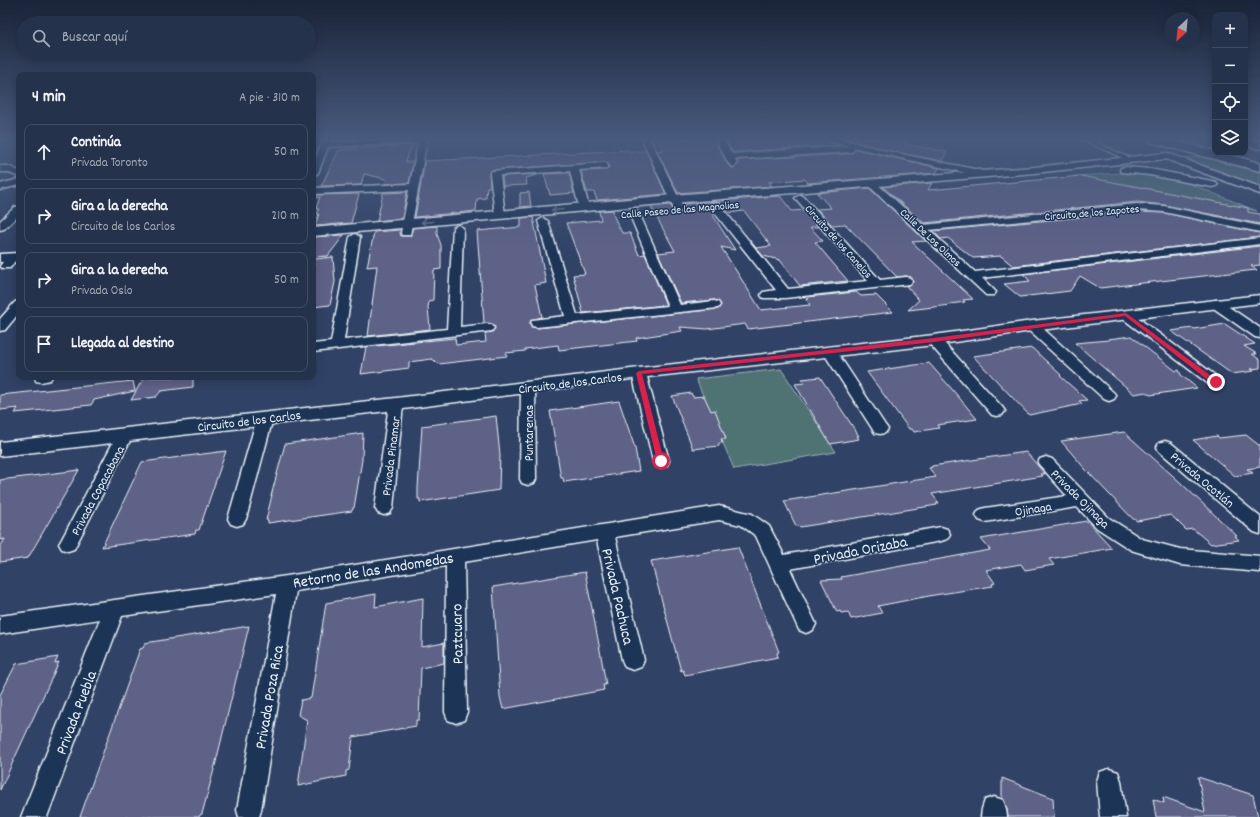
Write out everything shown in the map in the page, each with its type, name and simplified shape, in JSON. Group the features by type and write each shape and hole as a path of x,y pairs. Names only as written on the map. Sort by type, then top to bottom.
{"street":[{"path":"407,228 416,177"},
{"path":"495,177 500,215"},
{"path":"576,177 584,207"},
{"path":"664,177 676,204"},
{"name":"Calle Paseo de las Magnolias","path":"316,241 355,237 500,215 584,207 676,204 871,183 945,177"},
{"name":"Calle Paseo de las Magnolias","path":"316,232 407,228 458,228 634,213 676,204 715,206 1034,177"},
{"path":"1176,177 1212,184"},
{"path":"1198,177 1212,184 1260,202"},
{"path":"1221,177 1260,192"},
{"path":"0,187 16,183"},
{"name":"Calle De Los Olmos","path":"871,183 922,228 990,292"},
{"path":"316,191 414,187"},
{"name":"Circuito de los Canelos","path":"800,198 877,284"},
{"path":"715,206 785,294"},
{"name":"Circuito de los Zapotes","path":"922,228 1136,207 1164,209 1260,229"},
{"path":"0,227 16,212"},
{"path":"634,213 675,308"},
{"path":"543,221 572,320"},
{"path":"453,332 458,228"},
{"path":"337,345 355,237"},
{"path":"973,276 1260,241"},
{"name":"Circuito de los Canelos","path":"768,295 906,281"},
{"name":"Circuito de los Carlos","path":"0,449 396,404 639,373 934,340 1126,314 1260,299"},
{"path":"537,323 714,304"},
{"path":"1216,304 1260,334"},
{"path":"0,327 16,308"},
{"path":"1126,314 1216,382"},
{"path":"1032,326 1108,396"},
{"path":"316,348 487,328"},
{"path":"934,340 997,411"},
{"path":"830,352 880,429"},
{"path":"639,373 661,461"},
{"name":"Puntarenas","path":"528,387 528,479"},
{"name":"Privada Pinamar","path":"384,508 396,404"},
{"path":"237,519 265,418"},
{"name":"Privada Copacabana","path":"68,544 125,435"},
{"name":"Privada Ocotlán","path":"1165,447 1260,527"},
{"name":"Privada Ojinaga","path":"1046,463 1103,523 1137,545 1180,557 1260,564"},
{"name":"Ojinaga","path":"985,515 1082,500"},
{"name":"Retorno de las Andomedas","path":"0,625 287,584 719,513 746,519 763,531 778,564"},
{"name":"Privada Pachuca","path":"604,531 633,660"},
{"name":"Privada Orizaba","path":"778,564 941,534"},
{"name":"Paztcuaro","path":"455,556 456,712"},
{"path":"778,564 806,624"},
{"name":"Privada Poza Rica","path":"249,810 287,584"},
{"name":"Privada Puebla","path":"34,817 115,608"},
{"path":"1109,781 1113,817"}],"green space":[{"path":"1080,177 1157,177 1186,182 1257,211"},
{"path":"1232,177 1260,177 1260,187"},
{"path":"781,369 836,452 734,469 696,379"}],"building":[{"path":"325,177 363,177 361,185 321,186"},
{"path":"378,177 410,177 409,183 385,184 386,179"},
{"path":"422,177 489,177 490,187 487,187 486,198 477,199 476,211 415,217"},
{"path":"502,177 529,177 526,178 527,185 503,186"},
{"path":"545,177 570,177 574,193 550,195"},
{"path":"583,177 658,177 666,194 597,200 594,192 587,192"},
{"path":"670,177 883,177 808,183 805,179 769,182 772,186 678,193"},
{"path":"1069,177 1087,177 1248,208 1248,212 1260,214 1260,224 1164,205 1137,202 924,223 883,187 932,183 928,190"},
{"path":"869,188 926,241 912,242 973,299 963,300 965,302 950,304 951,305 908,310 919,300 906,286 913,282 911,277 897,277 845,224 832,225 817,209 831,208 817,193"},
{"path":"407,192 402,218 377,221 383,193"},
{"path":"529,192 531,206 520,207 520,193"},
{"path":"359,194 351,223 316,226 319,214 316,214 319,209 316,209 320,197 316,198 317,195"},
{"path":"780,196 792,211 804,210 818,227 810,227 823,241 815,242 848,281 800,286 780,260 763,256 756,248 771,246 744,211 728,213 720,203 711,202 709,207 714,214 712,214 735,250 721,247 761,310 810,305 806,299 809,299 807,297 856,292 861,296 876,295 893,312 748,329 745,324 707,329 680,327 682,331 636,338 637,341 559,350 558,345 506,353 507,356 439,364 432,359 409,362 409,368 361,374 366,347 455,338 456,345 486,342 485,333 492,332 495,327 492,324 484,323 477,231 521,227 521,218 533,217 546,283 535,285 542,317 531,320 530,323 532,327 537,328 718,309 721,304 714,300 681,303 658,253 675,251 651,207 670,205 675,212 683,212 685,210 683,204"},
{"path":"613,210 614,217 622,233 630,233 639,255 645,254 666,305 583,313 573,275 585,274 566,223 601,220 599,211"},
{"path":"1137,212 1164,213 1260,233 1260,237 1013,266 1001,256 973,258 948,238 941,239 933,231"},
{"path":"437,226 437,234 441,245 441,269 434,270 433,300 429,301 428,307 430,329 368,336 377,266 367,267 374,232 400,230 401,236 410,236 413,228"},
{"path":"344,235 328,256 316,257 316,237"},
{"path":"1260,246 1260,265 1251,266 1257,270 1100,288 1080,276 1070,291 1020,297 1004,284 1030,281 1023,274"},
{"path":"333,257 335,282 330,305 316,307 316,259"},
{"path":"1225,324 1255,344 1244,346 1257,354 1252,354 1260,360 1260,368 1251,369 1254,371 1232,374 1171,331"},
{"path":"1131,336 1176,371 1179,370 1181,375 1197,388 1150,395 1146,392 1134,394 1075,343 1109,340 1108,339"},
{"path":"1032,348 1087,400 1079,401 1082,404 1029,415 973,356"},
{"path":"929,363 977,419 937,425 939,428 914,432 912,429 909,429 867,372"},
{"path":"820,377 859,436 857,436 859,439 830,444 795,384 805,383 802,379"},
{"path":"142,380 193,380 193,387 161,391 156,397 131,400"},
{"path":"133,381 135,391 94,400 91,405 15,413 18,408 0,410 0,395"},
{"path":"691,393 693,397 704,396 711,411 715,410 726,439 721,439 723,443 719,443 719,446 693,449 672,396"},
{"path":"619,401 635,448 639,471 564,482 563,478 561,478 550,411"},
{"path":"496,416 500,455 499,490 420,502 420,499 418,499 418,488 422,426"},
{"path":"1124,432 1181,483 1237,536 1235,536 1239,540 1211,544 1193,529 1186,530 1171,515 1137,521 1132,518 1086,470 1061,441"},
{"path":"363,433 362,460 354,508 352,511 268,523 268,520 266,520 272,495 271,496 285,444"},
{"path":"1246,435 1260,446 1260,467 1247,469 1253,473 1235,476 1193,440 1217,436 1219,438"},
{"path":"226,451 199,530 196,530 195,534 102,547 142,462"},
{"path":"1026,452 1045,474 1041,474 1043,476 932,494 939,503 936,504 937,505 800,527 796,526 784,501 936,477 929,468 932,466"},
{"path":"79,470 28,558 0,562 0,547 5,539 0,540 0,480"},
{"path":"1087,521 1112,548 1049,559 1054,565 1025,570 1021,564 986,570 995,583 992,584 993,586 934,595 878,606 882,613 851,619 848,612 837,612 821,580 842,579 841,577 990,550 981,539"},
{"path":"738,547 779,652 777,653 778,657 685,675 683,670 681,671 651,561"},
{"path":"585,572 606,685 603,685 604,690 503,709 500,697 493,587"},
{"path":"376,594 375,607 423,598 422,647 444,643 444,663 421,668 419,720 416,720 416,726 353,737 349,770 346,771 346,776 298,786 307,720 298,715 301,700 311,698 326,603"},
{"path":"249,626 202,814 199,817 80,817 140,649 143,648 145,643"},
{"path":"58,657 55,663 59,662 0,790 0,695 16,664"},
{"path":"1198,777 1253,795 1258,817 1156,817 1153,799 1164,803 1163,797 1205,812"},
{"path":"1002,778 1053,798 1054,817 1008,817 1007,809 1002,798"}],"route":[{"path":"661,461 639,373 934,340 1126,314 1216,382"}]}
